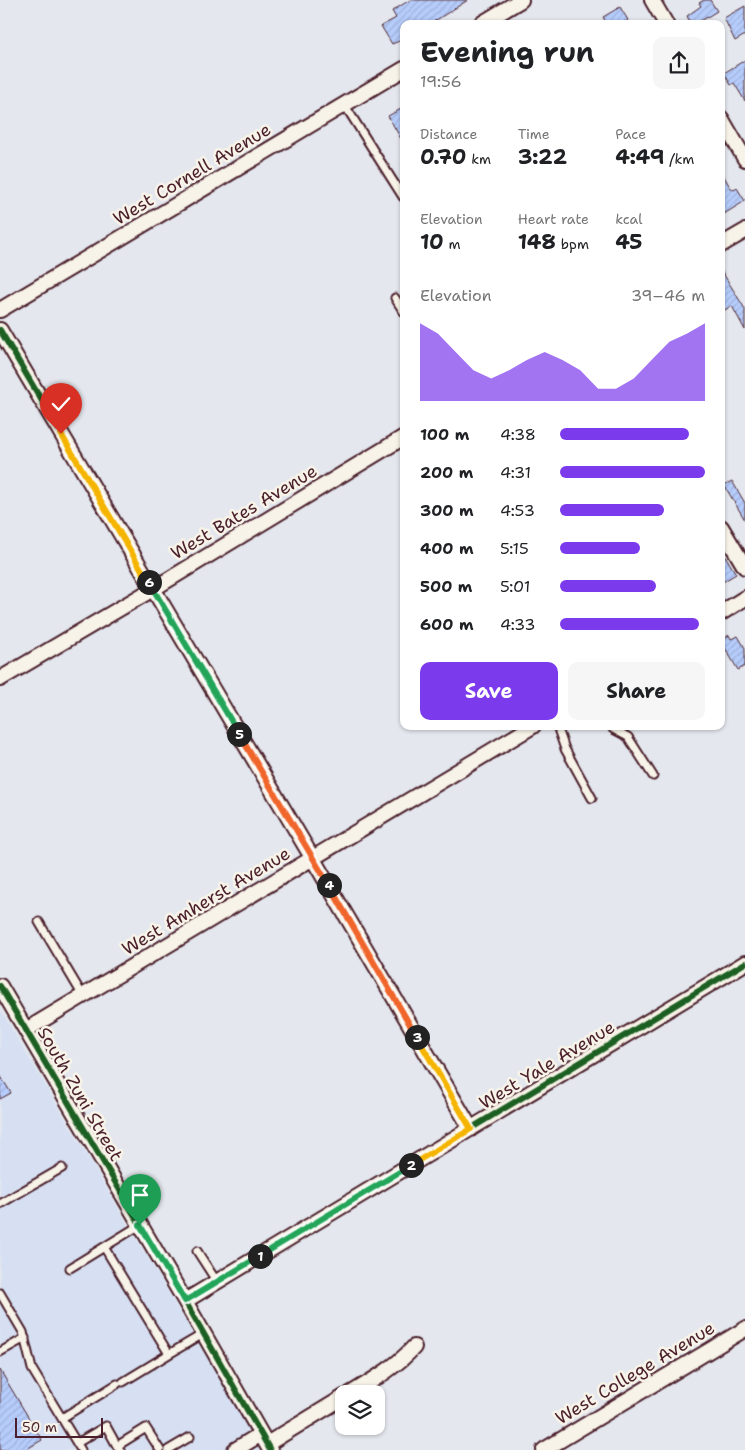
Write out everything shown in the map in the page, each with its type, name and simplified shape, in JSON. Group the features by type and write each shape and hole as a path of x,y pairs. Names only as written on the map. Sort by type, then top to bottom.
{"street":[{"path":"488,20 520,0"},
{"path":"652,0 664,20"},
{"name":"West Cornell Avenue","path":"0,310 400,71"},
{"path":"725,125 745,159"},
{"path":"725,243 745,231"},
{"path":"0,330 471,1129"},
{"name":"West Bates Avenue","path":"0,679 400,439"},
{"path":"725,534 745,567"},
{"path":"725,610 745,598"},
{"name":"West Amherst Avenue","path":"26,1030 526,730"},
{"name":"West Yale Avenue","path":"185,1301 745,963"},
{"name":"South Zuni Street","path":"0,986 266,1443"},
{"name":"West College Avenue","path":"544,1450 745,1329"},
{"path":"364,1385 404,1358 414,1347"},
{"path":"235,1450 266,1443 335,1402"}],"lane":[{"path":"344,104 400,193"},
{"path":"395,298 400,306"},
{"path":"558,730 565,749 592,798"},
{"path":"615,730 628,737 653,776"},
{"path":"39,922 84,996"},
{"path":"0,1204 62,1168"},
{"path":"70,1268 140,1225"},
{"path":"104,1247 168,1354"},
{"path":"197,1251 216,1282"},
{"path":"0,1293 23,1332 32,1369 81,1450"},
{"path":"62,1418 203,1334"},
{"path":"0,1352 25,1338"},
{"path":"77,1443 106,1426 119,1448 146,1428 160,1450"},
{"path":"168,1450 190,1437"}],"shaded area":[{"path":"0,1009 262,1450 0,1450"}],"building":[{"path":"410,0 468,0 436,20 400,20 400,41 392,44 381,26 396,18 392,11"},
{"path":"704,0 710,0 717,11 702,20 689,20 687,16 701,6 699,3"},
{"path":"745,6 745,35 735,41 724,18"},
{"path":"620,7 628,20 605,20 603,17"},
{"path":"745,60 745,101 734,83 731,85 725,72"},
{"path":"400,110 400,137 388,116"},
{"path":"725,178 730,187 734,190 737,188 745,201 725,213"},
{"path":"725,276 745,309 745,330 732,306 725,310"},
{"path":"732,481 745,503 745,520 725,487 725,484"},
{"path":"725,556 736,574 725,581"},
{"path":"729,635 731,639 738,636 745,648 745,666 738,670 725,648 725,638"},
{"path":"0,1075 11,1093 0,1099"},
{"path":"0,1370 42,1440 25,1450 0,1450"}],"cycle path":[{"path":"0,330 471,1129"},
{"path":"185,1301 745,963"},
{"path":"0,986 270,1450"}],"route":[{"path":"61,434 471,1129 185,1301 140,1225"}]}
